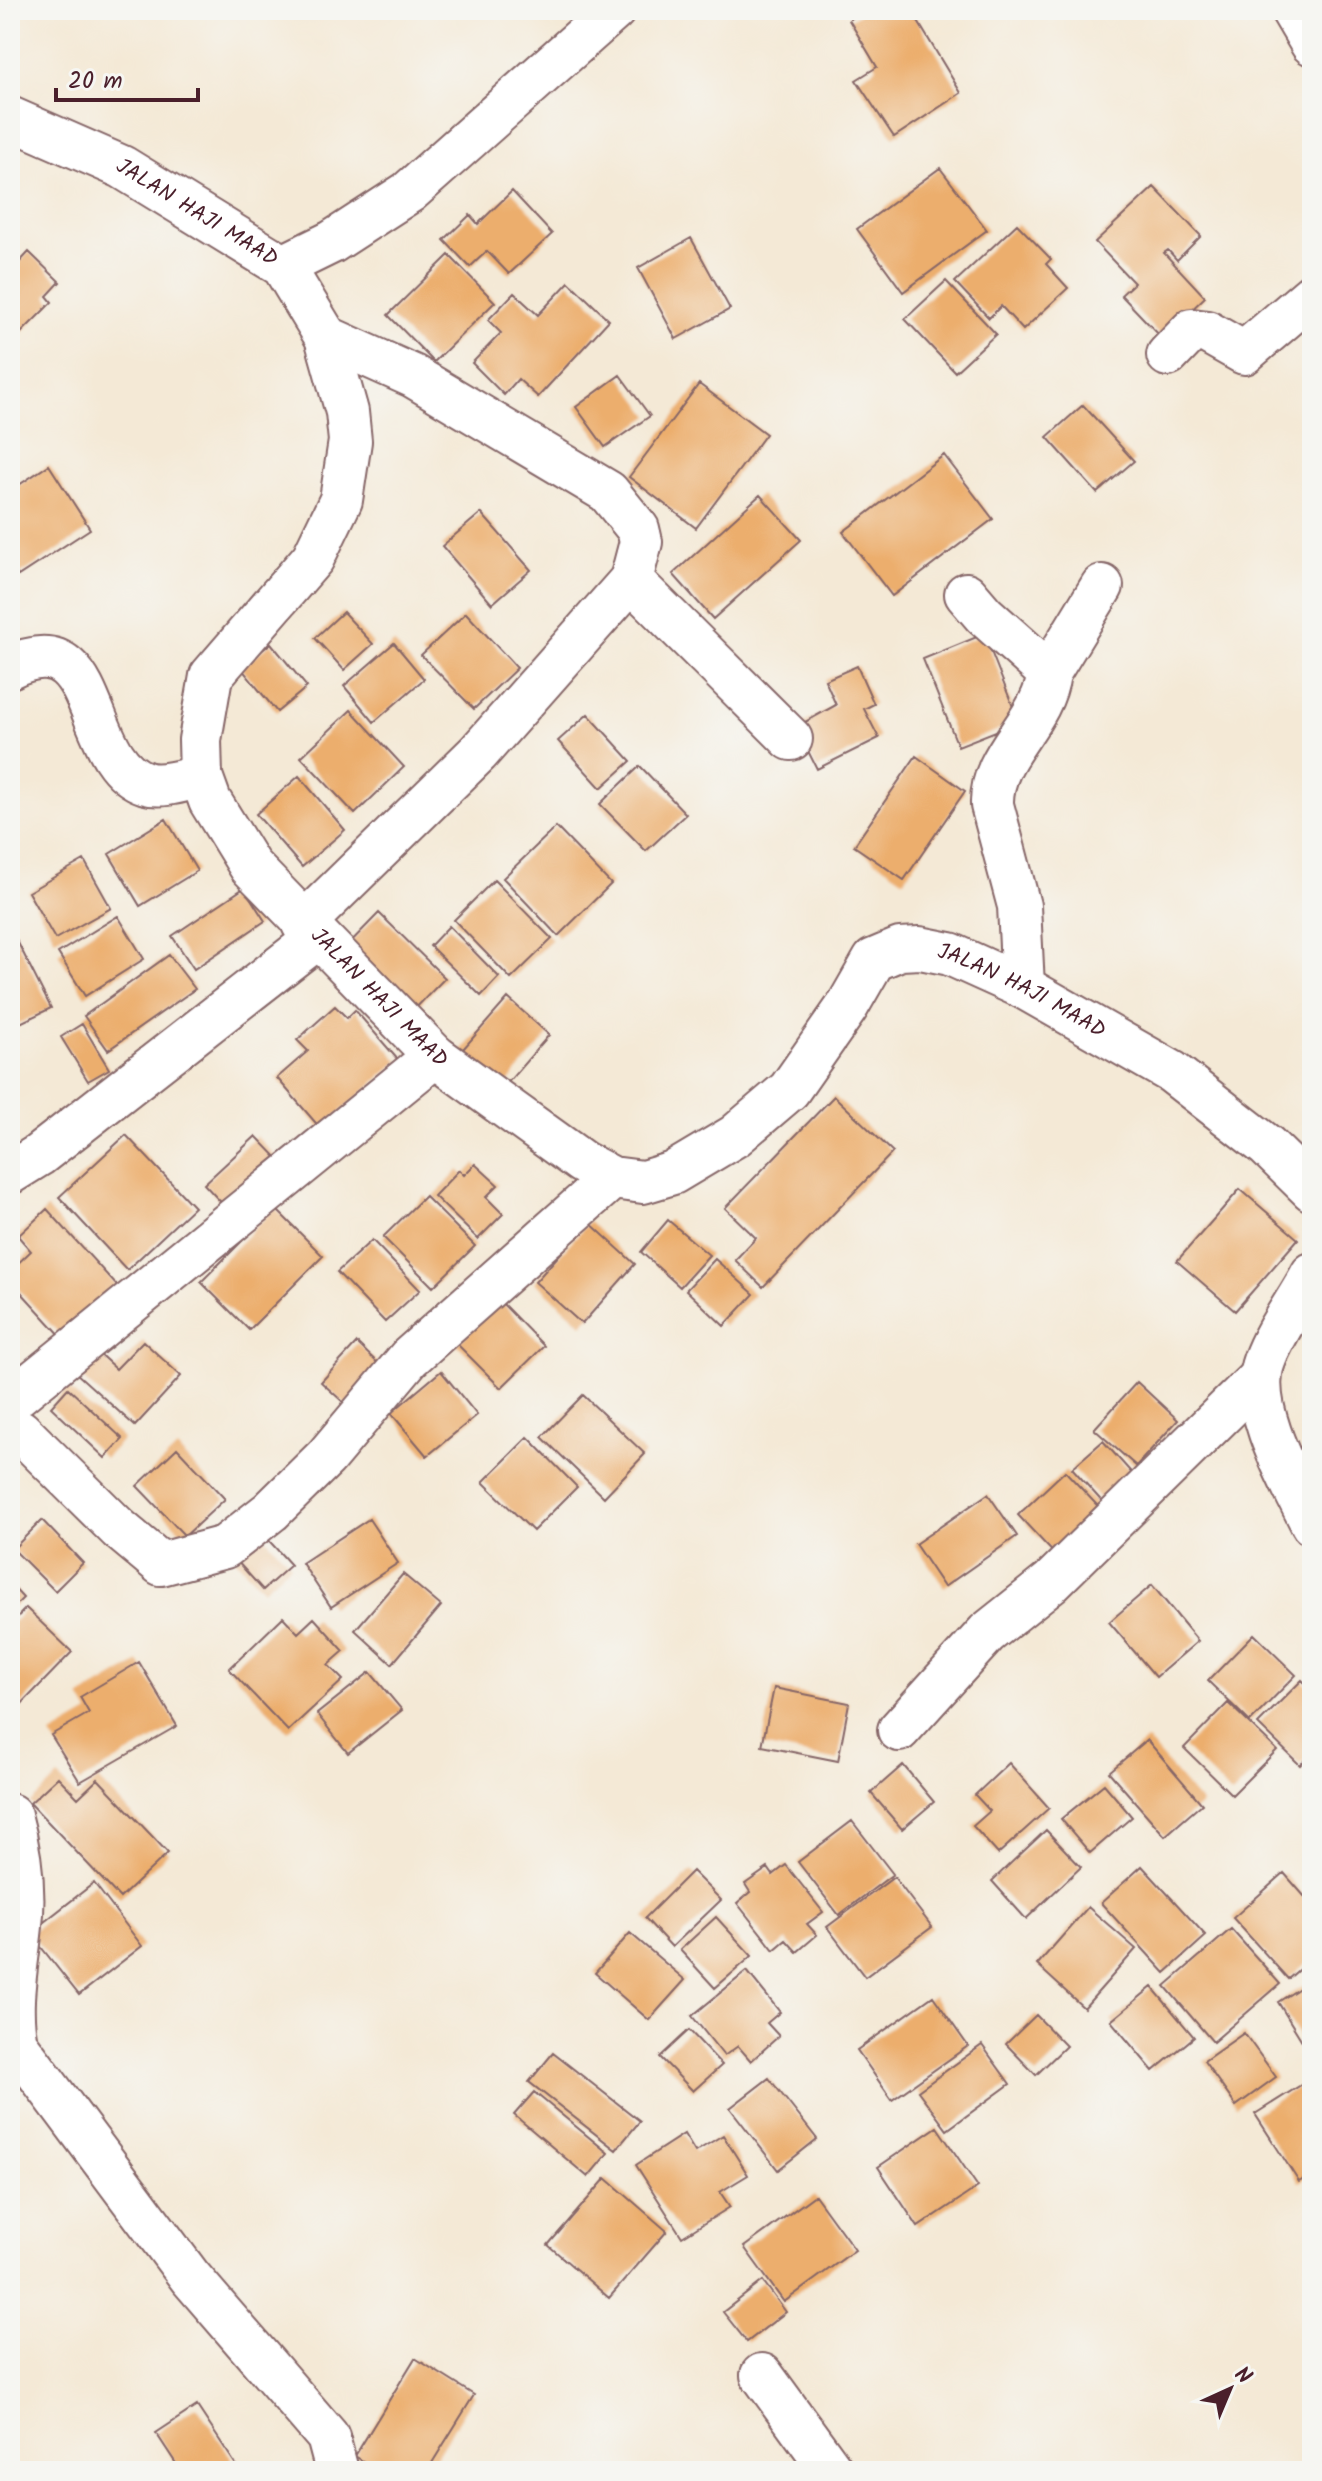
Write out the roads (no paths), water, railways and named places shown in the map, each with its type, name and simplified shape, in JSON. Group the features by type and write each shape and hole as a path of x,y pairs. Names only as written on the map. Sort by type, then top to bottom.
{"street":[{"path":"283,266 332,242 409,192 614,10"},
{"path":"1292,10 1312,44"},
{"name":"JALAN HAJI MAAD","path":"10,118 122,167 283,266 326,337 347,412 350,441 341,500 313,558 211,676 205,693 200,740 201,776 210,801 250,866 435,1056 538,1133 612,1178 643,1182 673,1173 735,1136 789,1090 847,1007 868,969 880,956 920,948 950,954 1023,987 1172,1072 1267,1146 1312,1190"},
{"path":"1168,355 1192,330 1207,332 1244,353 1312,295"},
{"path":"10,1173 39,1155 310,931 478,753 631,580 641,542 638,529 608,492 413,376 326,337"},
{"path":"631,580 791,739"},
{"path":"1023,987 1019,906 992,805 991,787 998,770 1040,706 1049,673 1102,586"},
{"path":"966,594 984,615 1049,673"},
{"path":"10,667 25,659 56,658 72,669 110,751 132,775 159,784 201,776"},
{"path":"435,1056 12,1423 108,1519 161,1564 225,1547 271,1511 326,1457 409,1358 612,1178"},
{"path":"1312,1274 1264,1359 1259,1378 1261,1400 1284,1468 1312,1524"},
{"path":"899,1730 987,1633 1051,1582 1259,1378"},
{"path":"10,1815 16,1837 23,1901 13,1978 16,2044 190,2277 328,2437 337,2471"},
{"path":"762,2375 832,2471"}]}
